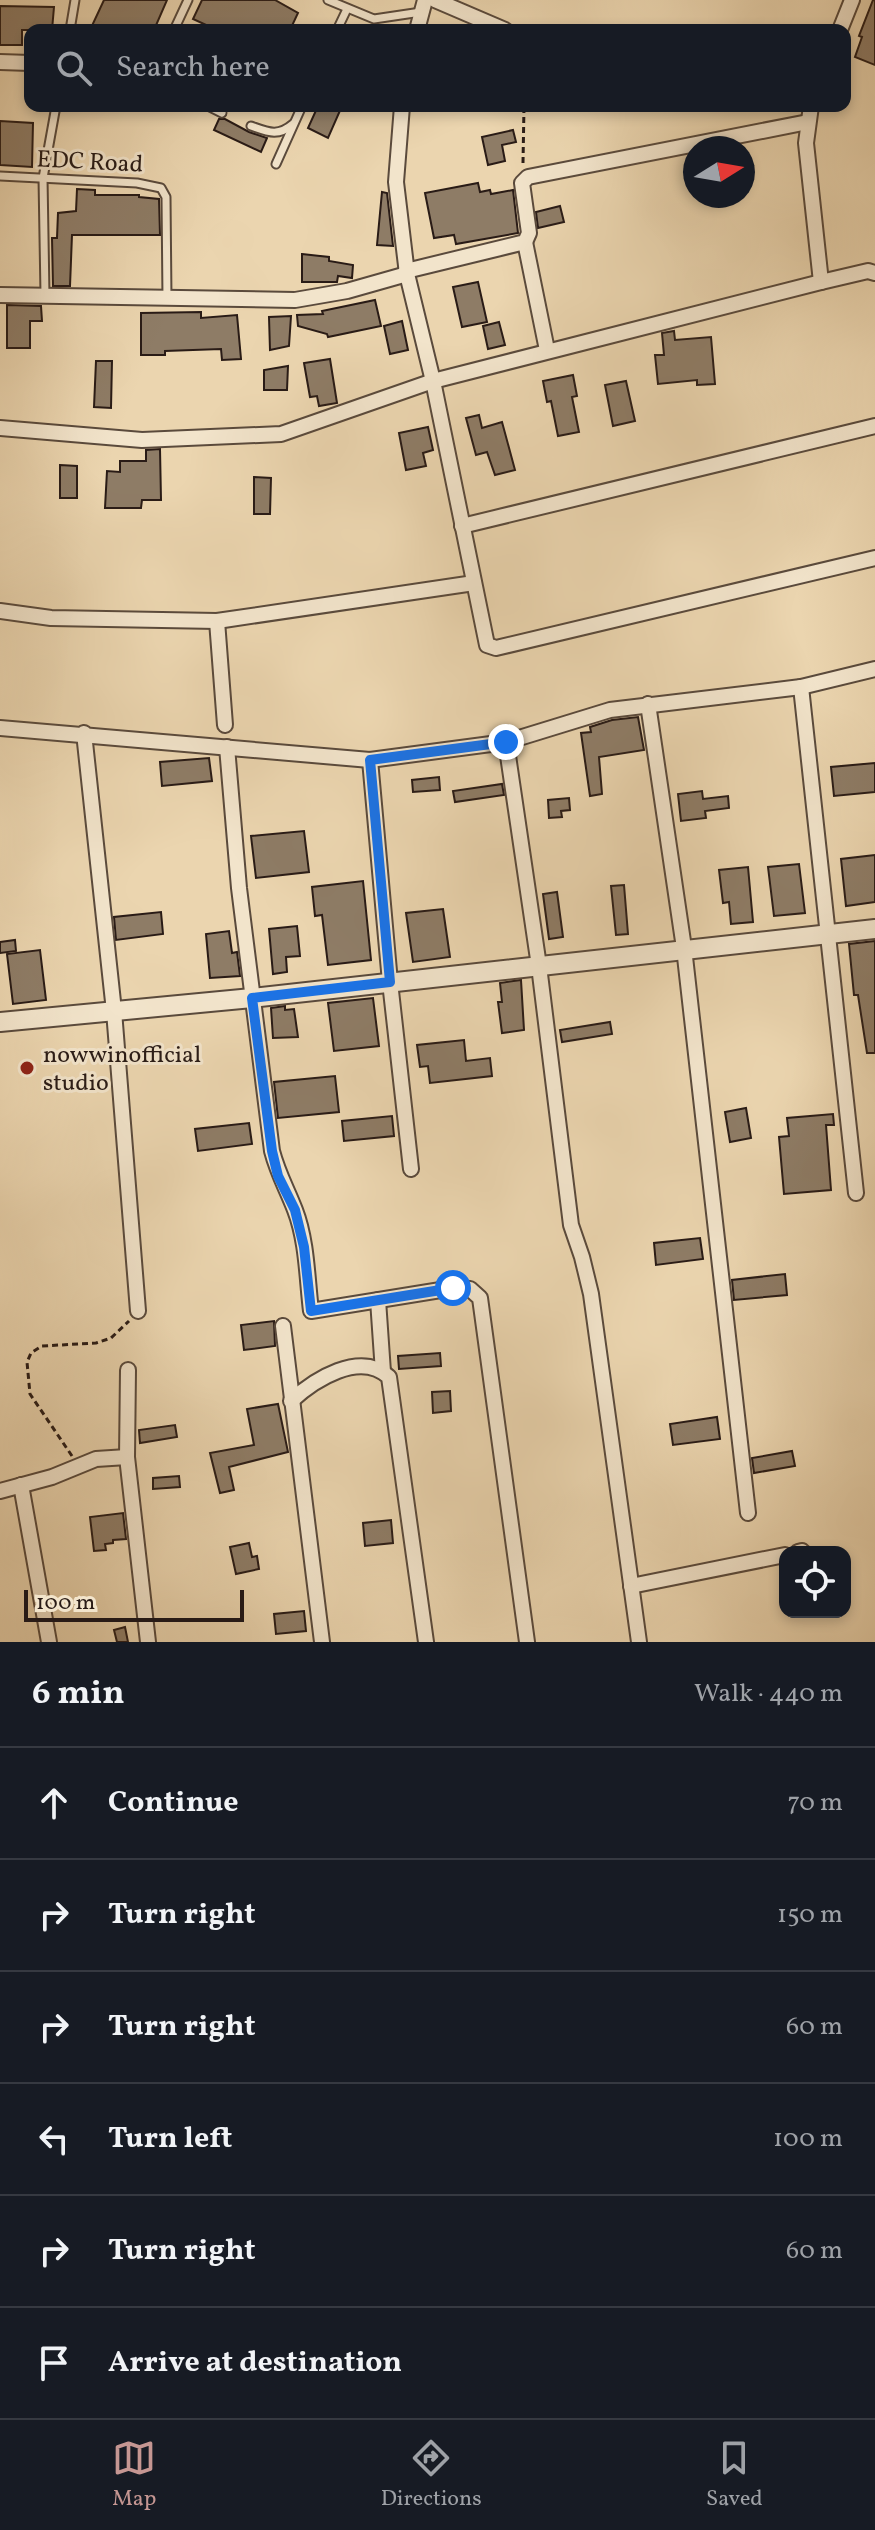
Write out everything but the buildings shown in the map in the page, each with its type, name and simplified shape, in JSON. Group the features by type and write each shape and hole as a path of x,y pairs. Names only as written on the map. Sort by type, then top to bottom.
{"street":[{"path":"435,0 491,24"},
{"path":"842,24 852,0"},
{"path":"0,62 24,63"},
{"path":"402,112 396,182 406,272 433,381 487,645 496,648 875,558"},
{"path":"810,112 806,143 821,282"},
{"path":"547,350 525,242 529,233 523,179 808,122"},
{"path":"0,295 272,301 306,299 525,242"},
{"path":"0,428 142,440 281,434 433,381 547,350 821,282 868,271 875,273"},
{"path":"462,526 875,426"},
{"path":"0,611 51,618 135,622 217,621 474,583"},
{"path":"217,621 225,725"},
{"path":"0,728 370,760 506,742 610,710 801,687 875,669"},
{"path":"801,687 856,1193"},
{"path":"648,704 684,948 748,1513"},
{"path":"84,733 114,1011 138,1311"},
{"path":"506,742 539,966 571,1225 591,1294 639,1642"},
{"path":"227,747 239,888 272,1151 278,1176 295,1210 304,1247 311,1311 453,1288 470,1289 480,1298 527,1642"},
{"path":"370,760 411,1169"},
{"path":"0,1022 252,998 875,929"},
{"path":"378,1300 383,1372"},
{"path":"283,1326 322,1642"},
{"path":"291,1401 325,1376 366,1367 389,1377 426,1642"},
{"path":"128,1370 127,1457 148,1642"},
{"path":"0,1491 96,1459 127,1457"},
{"path":"21,1485 49,1642"},
{"path":"631,1586 779,1556"}],"lane":[{"path":"71,24 75,0"},
{"path":"177,24 188,0"},
{"path":"328,0 374,19 423,6"},
{"path":"340,24 347,9"},
{"path":"45,296 43,178 55,112"},
{"path":"276,164 299,112"},
{"path":"251,126 273,134 284,132 295,122"},
{"name":"EDC Road","path":"0,176 137,183 161,188 166,197 167,299"}],"path":[{"path":"523,179 524,112"},
{"path":"78,1466 30,1394 27,1362 31,1353 42,1346 96,1343 111,1338 138,1311"}],"place":[{"name":"nowwinofficial studio","path":"27,1068"}],"route":[{"path":"453,1288 311,1311 304,1247 295,1210 278,1176 272,1151 252,998 390,982 370,760 506,742"}]}
